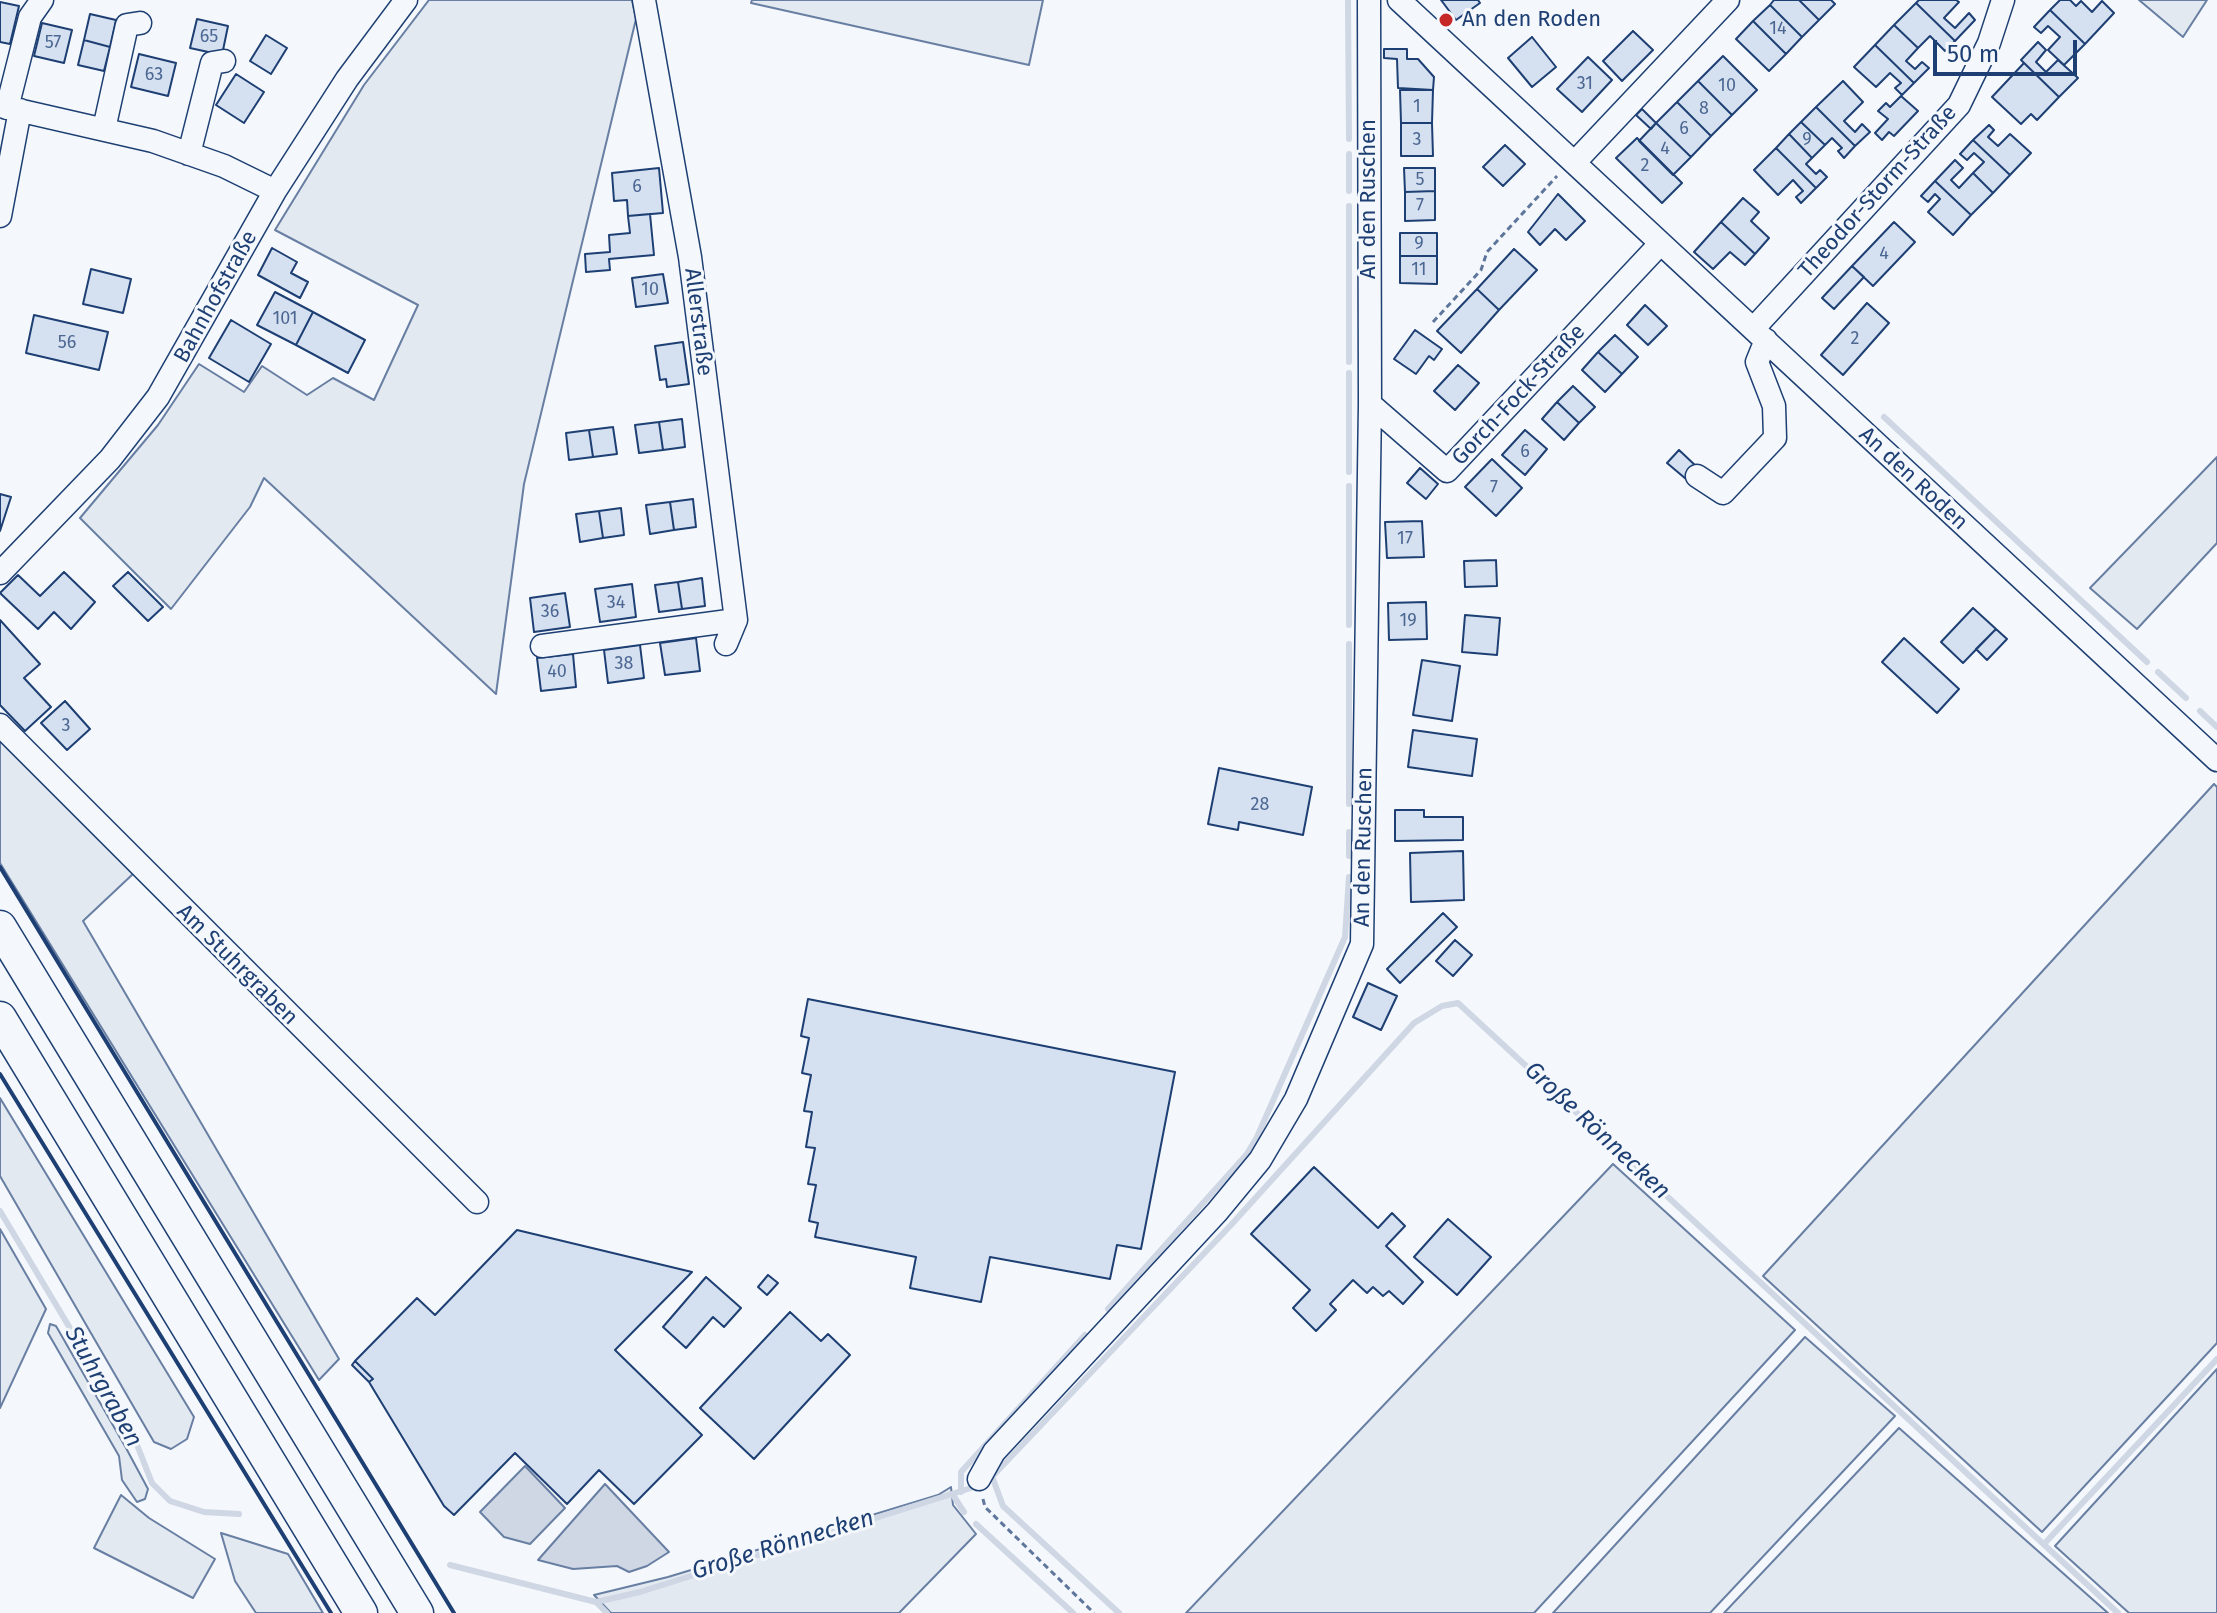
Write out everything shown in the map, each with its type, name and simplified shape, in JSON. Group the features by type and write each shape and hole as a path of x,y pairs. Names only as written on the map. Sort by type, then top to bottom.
{"highway":[{"path":"0,927 409,1600"},
{"path":"0,1018 361,1613"}],"street":[{"name":"Bahnhofstraße","path":"0,573 110,459 158,397 275,191 347,79 406,0"},
{"name":"Allerstraße","path":"644,0 690,257 736,620 726,644"},
{"name":"An den Ruschen","path":"979,1479 994,1452 1217,1212 1260,1160 1296,1099 1362,944 1370,404 1369,0"},
{"name":"An den Roden","path":"1399,0 2217,760"},
{"path":"1575,162 1728,0"},
{"name":"Theodor-Storm-Straße","path":"1760,334 1959,105 1989,43 2003,0"},
{"path":"0,216 9,108 30,17 49,1"},
{"path":"104,129 127,25 140,23"},
{"path":"189,154 212,63 224,61"},
{"path":"9,108 104,129 189,154 275,191"},
{"name":"Gorch-Fock-Straße","path":"1370,404 1447,471 1660,244"},
{"path":"1697,476 1723,493 1775,438 1774,406 1757,362 1760,334"},
{"path":"542,646 736,620"},
{"name":"Am Stuhrgraben","path":"0,725 477,1202"}],"path":[{"path":"1433,322 1481,270 1487,252 1558,175 1575,162"},
{"path":"979,1479 985,1507 1094,1613"}],"shaded area":[{"path":"429,0 632,0 636,19 524,484 496,694 264,478 250,507 171,609 80,518 158,425 199,364 244,392 262,366 307,395 333,378 374,400 418,305 275,230 364,85"},
{"path":"752,0 1043,0 1029,65 751,3"},
{"path":"2139,0 2207,0 2183,37"},
{"path":"2217,457 2217,543 2137,629 2090,588"},
{"path":"0,738 134,873 83,921 339,1359 319,1380 0,863"},
{"path":"2214,784 2217,787 2217,1343 2042,1532 1763,1276"},
{"path":"0,1098 194,1417 187,1439 171,1449 154,1442 0,1176"},
{"path":"1613,1164 1795,1330 1534,1613 1186,1613"},
{"path":"0,1229 46,1309 0,1408"},
{"path":"50,1324 56,1326 126,1448 148,1489 145,1499 137,1502 122,1480 119,1456 48,1333"},
{"path":"1805,1337 1895,1416 1710,1613 1553,1613"},
{"path":"2217,1369 2217,1613 2129,1613 2055,1546"},
{"path":"1899,1428 2108,1613 1724,1613"},
{"path":"525,1466 565,1508 530,1544 504,1537 480,1512"},
{"path":"605,1484 669,1552 647,1566 629,1572 617,1566 573,1569 538,1560"},
{"path":"951,1487 953,1505 976,1534 899,1613 611,1613 594,1595 668,1577 938,1495"},
{"path":"121,1495 149,1518 215,1559 193,1598 94,1548"},
{"path":"221,1533 288,1554 323,1613 256,1613 235,1581"}],"building":[{"path":"1441,0 1478,0 1480,3 1456,20"},
{"path":"1774,0 1799,0 1819,20 1802,37 1770,5"},
{"path":"1799,0 1831,0 1835,4 1819,20"},
{"path":"1919,0 1959,2 1944,18 1955,28 1969,13 1975,20 1955,41 1916,3"},
{"path":"2060,0 2070,0 2076,6 2081,1 2092,12 2102,1 2114,13 2085,44 2050,10"},
{"path":"0,2 19,6 10,44 0,42"},
{"path":"1916,3 1955,41 1945,51 1930,36 1918,48 1894,25"},
{"path":"1770,5 1802,37 1786,54 1753,21"},
{"path":"2050,10 2085,44 2064,65 2048,50 2060,37 2048,26 2041,33 2034,27"},
{"path":"90,14 116,20 110,47 84,40"},
{"path":"197,19 228,26 222,55 190,48"},
{"path":"1753,21 1786,54 1769,71 1736,39"},
{"path":"42,23 72,30 64,63 34,56"},
{"path":"1894,25 1918,48 1906,61 1915,69 1922,62 1929,68 1914,83 1875,45"},
{"path":"1633,31 1653,50 1622,81 1603,61"},
{"path":"266,35 287,48 271,74 250,61"},
{"path":"1532,37 1556,67 1532,87 1508,58"},
{"path":"84,40 110,47 104,71 78,65"},
{"path":"2038,42 2046,50 2036,62 2046,72 2058,60 2078,78 2059,97 2021,60"},
{"path":"1875,45 1914,83 1902,95 1895,88 1901,83 1890,73 1876,87 1854,67"},
{"path":"1384,49 1407,49 1407,59 1418,59 1434,77 1433,90 1398,88 1397,59 1384,58"},
{"path":"139,54 176,63 168,96 131,87"},
{"path":"1723,56 1757,90 1732,115 1698,81"},
{"path":"1588,57 1612,80 1582,112 1557,89"},
{"path":"2024,63 2059,97 2037,120 2031,114 2021,124 1992,97"},
{"path":"236,74 264,92 244,123 216,105"},
{"path":"1698,81 1732,115 1711,136 1677,102"},
{"path":"1843,81 1863,102 1844,121 1855,132 1862,124 1870,132 1855,146 1816,107"},
{"path":"1400,90 1433,90 1432,123 1401,123"},
{"path":"1901,96 1918,111 1894,136 1889,132 1882,140 1875,133 1888,119 1878,111 1886,103 1890,107"},
{"path":"1677,102 1711,136 1691,157 1656,123"},
{"path":"1816,107 1855,146 1844,158 1838,151 1842,148 1832,138 1825,145 1801,122"},
{"path":"1642,109 1656,123 1651,129 1636,115"},
{"path":"1801,122 1825,145 1812,158 1789,134"},
{"path":"1401,123 1432,123 1433,156 1401,156"},
{"path":"1656,123 1691,157 1673,175 1639,141"},
{"path":"1989,125 1994,130 1988,137 1998,146 2010,134 2031,153 2010,175 1973,140"},
{"path":"1789,134 1812,158 1806,164 1816,174 1820,170 1827,177 1816,188 1776,148"},
{"path":"1637,138 1682,183 1662,203 1616,158"},
{"path":"1973,140 2010,175 1993,193 1973,173 1984,162 1974,153 1967,160 1960,154"},
{"path":"1505,145 1525,164 1503,186 1483,167"},
{"path":"1776,148 1816,188 1801,203 1796,197 1803,191 1793,180 1778,195 1754,170"},
{"path":"1955,160 1963,168 1951,180 1959,188 1973,173 1993,193 1971,215 1935,181"},
{"path":"659,168 663,213 628,216 627,200 614,201 612,173"},
{"path":"1404,168 1435,168 1435,191 1405,192"},
{"path":"1935,181 1971,215 1953,235 1928,212 1940,199 1935,194 1928,202 1921,196"},
{"path":"1435,191 1435,220 1405,221 1405,192"},
{"path":"1558,194 1585,221 1566,240 1555,229 1540,245 1528,232"},
{"path":"1743,198 1759,212 1751,221 1769,238 1755,254 1721,222"},
{"path":"650,214 654,255 609,259 610,270 586,272 585,254 610,252 609,235 630,233 628,216"},
{"path":"1721,222 1755,254 1745,265 1730,252 1713,269 1694,252"},
{"path":"1894,222 1915,242 1873,286 1852,266"},
{"path":"1400,233 1437,233 1437,256 1400,256"},
{"path":"272,248 297,262 291,273 308,282 300,298 258,275"},
{"path":"1514,249 1537,270 1499,310 1477,289"},
{"path":"1400,256 1437,256 1437,284 1400,283"},
{"path":"1852,266 1864,277 1834,309 1822,298"},
{"path":"91,269 131,279 123,313 83,304"},
{"path":"663,274 668,303 636,307 632,278"},
{"path":"1477,289 1499,310 1461,353 1437,331"},
{"path":"275,292 313,312 296,345 257,325"},
{"path":"1867,303 1889,323 1843,375 1821,355"},
{"path":"1645,305 1667,326 1648,345 1627,325"},
{"path":"313,312 365,340 348,373 296,345"},
{"path":"34,315 108,332 99,370 26,353"},
{"path":"231,320 271,344 249,382 209,358"},
{"path":"1415,330 1442,349 1434,360 1429,356 1416,374 1394,359"},
{"path":"1615,335 1638,357 1622,374 1598,352"},
{"path":"683,342 689,384 667,387 666,379 660,380 655,346"},
{"path":"1598,352 1622,374 1605,392 1582,370"},
{"path":"1458,365 1479,383 1455,410 1434,391"},
{"path":"1573,386 1595,407 1579,423 1557,402"},
{"path":"1557,402 1579,423 1564,440 1542,419"},
{"path":"682,419 685,447 663,450 659,422"},
{"path":"659,422 663,450 639,453 635,425"},
{"path":"613,427 617,454 593,457 589,430"},
{"path":"589,430 593,457 569,460 566,433"},
{"path":"1525,430 1547,449 1525,475 1502,455"},
{"path":"1679,450 1697,467 1686,479 1667,463"},
{"path":"1492,459 1522,488 1496,516 1465,487"},
{"path":"1420,468 1438,484 1426,499 1407,483"},
{"path":"0,494 11,497 0,531"},
{"path":"693,499 696,527 674,530 670,502"},
{"path":"670,502 674,530 650,534 646,505"},
{"path":"621,508 624,535 603,538 599,511"},
{"path":"599,511 603,538 580,542 576,514"},
{"path":"1422,521 1424,557 1387,558 1385,522"},
{"path":"1496,560 1497,586 1465,587 1464,561"},
{"path":"64,572 95,602 71,629 54,612 38,629 0,593 18,575 40,596"},
{"path":"128,572 163,607 148,621 113,586"},
{"path":"702,578 705,606 682,609 678,582"},
{"path":"678,582 682,609 659,612 655,585"},
{"path":"632,584 636,617 600,622 595,589"},
{"path":"565,593 570,627 534,632 530,598"},
{"path":"1426,602 1427,639 1389,640 1388,603"},
{"path":"1973,608 1996,629 1963,663 1941,642"},
{"path":"1465,615 1500,618 1497,655 1462,652"},
{"path":"0,620 40,664 24,678 51,707 25,731 0,705"},
{"path":"1996,629 2007,639 1987,660 1976,649"},
{"path":"696,638 700,671 665,675 660,643"},
{"path":"1904,638 1959,689 1937,713 1882,662"},
{"path":"640,645 644,678 608,683 604,650"},
{"path":"573,654 576,687 541,691 537,658"},
{"path":"1422,660 1460,666 1452,721 1413,715"},
{"path":"65,701 90,729 67,750 41,723"},
{"path":"1413,730 1477,739 1472,776 1408,767"},
{"path":"1219,768 1312,787 1303,835 1239,822 1238,830 1208,824"},
{"path":"1395,810 1424,810 1424,817 1463,817 1463,840 1395,841"},
{"path":"1463,851 1464,900 1411,902 1410,853"},
{"path":"1443,913 1457,927 1400,983 1387,969"},
{"path":"1455,940 1472,955 1453,976 1436,961"},
{"path":"1368,983 1397,996 1381,1030 1353,1017"},
{"path":"808,999 1175,1072 1141,1249 1117,1245 1110,1279 990,1257 981,1302 910,1288 916,1257 815,1237 818,1223 809,1221 816,1185 808,1184 815,1148 806,1147 812,1112 804,1111 811,1075 802,1073 809,1038 801,1036"},
{"path":"1314,1167 1378,1228 1392,1213 1405,1226 1386,1246 1423,1282 1403,1304 1389,1291 1383,1296 1373,1287 1367,1293 1353,1280 1330,1304 1336,1310 1316,1331 1293,1308 1310,1290 1251,1234"},
{"path":"1448,1219 1491,1257 1457,1295 1414,1257"},
{"path":"517,1230 692,1272 615,1350 702,1435 634,1504 599,1470 567,1504 515,1453 454,1515 444,1506 369,1382 373,1379 355,1361 417,1298 435,1315"},
{"path":"768,1275 778,1283 767,1295 758,1287"},
{"path":"706,1277 741,1308 724,1327 713,1317 686,1348 663,1327"},
{"path":"790,1312 821,1341 828,1334 850,1355 754,1459 700,1408"},
{"path":"355,1361 373,1379 369,1382 352,1365"}],"waterway":[{"path":"1348,0 1349,139"},
{"path":"1349,154 1349,191"},
{"path":"1349,206 1349,362"},
{"path":"1349,373 1349,472"},
{"path":"1884,417 2147,662"},
{"path":"1349,486 1349,625"},
{"path":"1349,644 1349,804"},
{"path":"2158,672 2186,698"},
{"path":"2200,711 2217,727"},
{"path":"1349,832 1349,856"},
{"path":"1108,1309 1247,1154 1257,1137 1345,937 1349,877"},
{"name":"Große Rönnecken","path":"988,1481 1231,1225 1414,1023 1442,1006 1458,1003 2118,1613"},
{"name":"Stuhrgraben","path":"0,1211 132,1432 152,1483 170,1501 204,1512 239,1514"},
{"path":"961,1492 961,1472 1085,1335"},
{"name":"Große Rönnecken","path":"2044,1544 2217,1359"},
{"path":"993,1479 1003,1506 1119,1613"},
{"name":"Große Rönnecken","path":"596,1602 640,1592 971,1488"},
{"path":"953,1495 964,1512"},
{"path":"976,1524 1073,1613"},
{"name":"Stuhrgraben","path":"450,1565 596,1602 607,1613"}],"wall":[{"path":"0,867 454,1613"},
{"path":"0,1074 331,1613"}],"place":[{"name":"An den Roden","path":"1446,20"}]}
